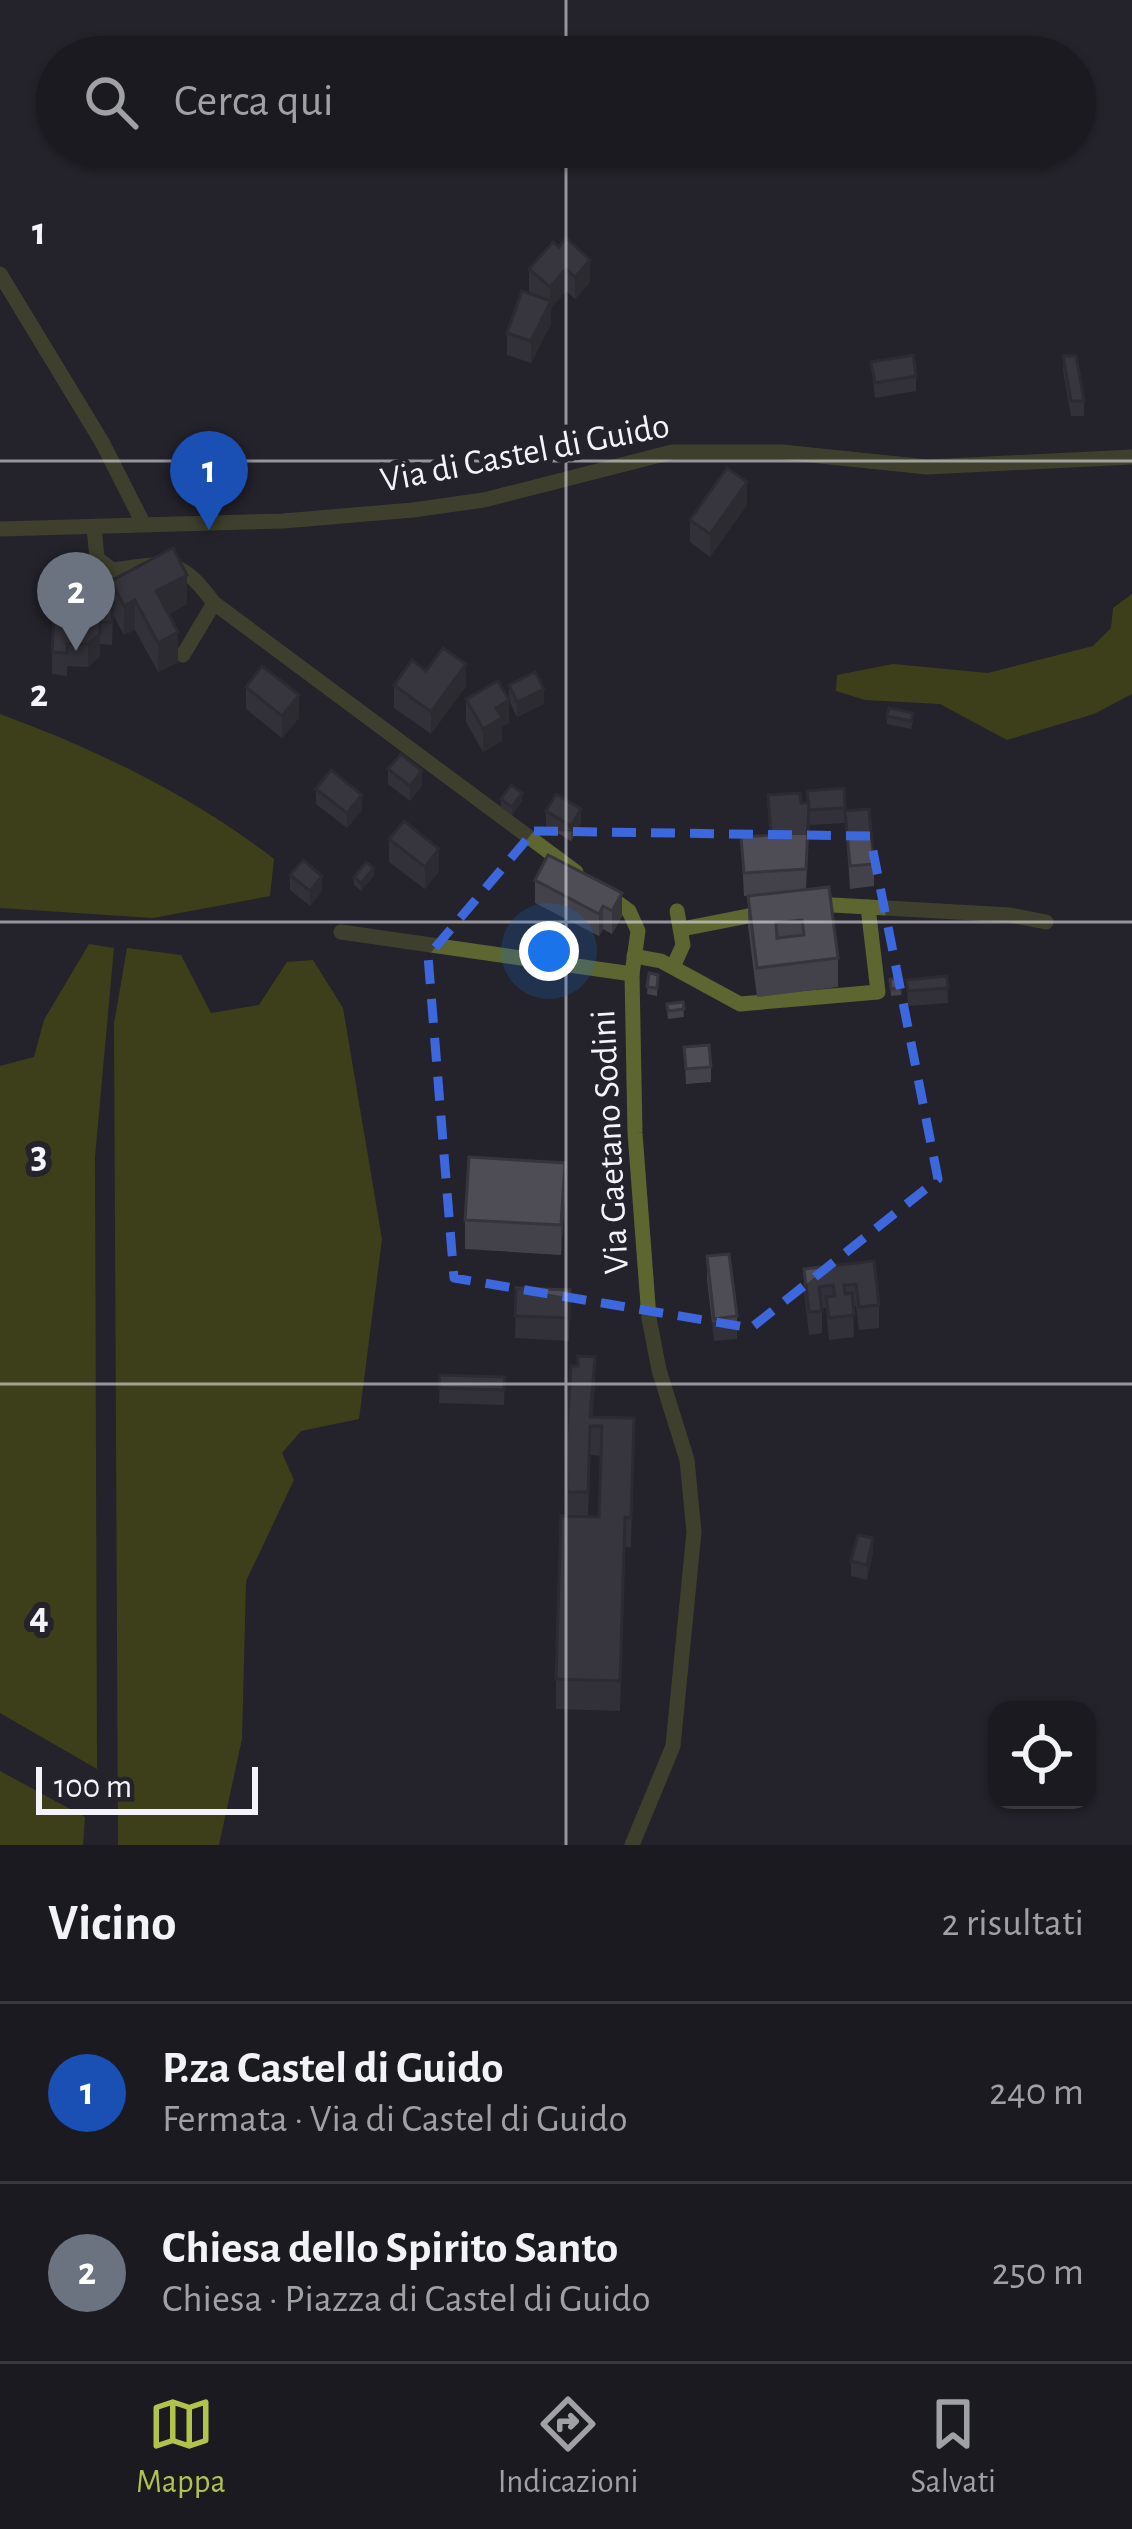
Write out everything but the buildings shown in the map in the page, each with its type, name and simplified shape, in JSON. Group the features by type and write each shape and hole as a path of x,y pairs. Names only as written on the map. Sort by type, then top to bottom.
{"street":[{"path":"0,274 103,442 143,524"},
{"name":"Via di Castel di Guido","path":"0,529 284,521 432,508 672,452 768,452 927,467 1132,457"},
{"name":"Via Gaetano Sodini","path":"94,527 97,558 112,570 167,562 188,569 214,603 627,909 637,925 632,974 635,1133 649,1318 658,1370 687,1460 694,1532 673,1747 632,1845"},
{"path":"183,655 214,603"},
{"path":"798,907 1010,915 1046,922"},
{"path":"634,956 673,967 740,1004 878,992 868,907"},
{"path":"682,929 779,910"},
{"path":"673,967 682,929 677,911"},
{"path":"341,932 632,974"}],"highlighted area":[{"path":"534,831 870,836 938,1179 751,1328 454,1278 428,956"}],"green space":[{"path":"1132,594 1132,694 1094,714 1007,740 940,704 865,700 836,691 837,675 893,664 988,673 1093,646 1111,628 1113,608"},
{"path":"0,714 143,776 210,814 274,859 270,896 153,918 0,908"},
{"path":"89,944 114,948 95,1157 97,1769 0,1713 0,1066 34,1057 44,1020"},
{"path":"127,948 181,955 211,1013 259,1005 287,962 313,960 343,1008 382,1239 359,1419 301,1431 282,1453 294,1480 246,1581 242,1739 219,1845 118,1845 114,1024"},
{"path":"0,1771 85,1817 83,1845 0,1845"}],"place":[{"name":"P.za Castel di Guido","path":"209,530"},
{"name":"Chiesa dello Spirito Santo","path":"76,651"}]}
